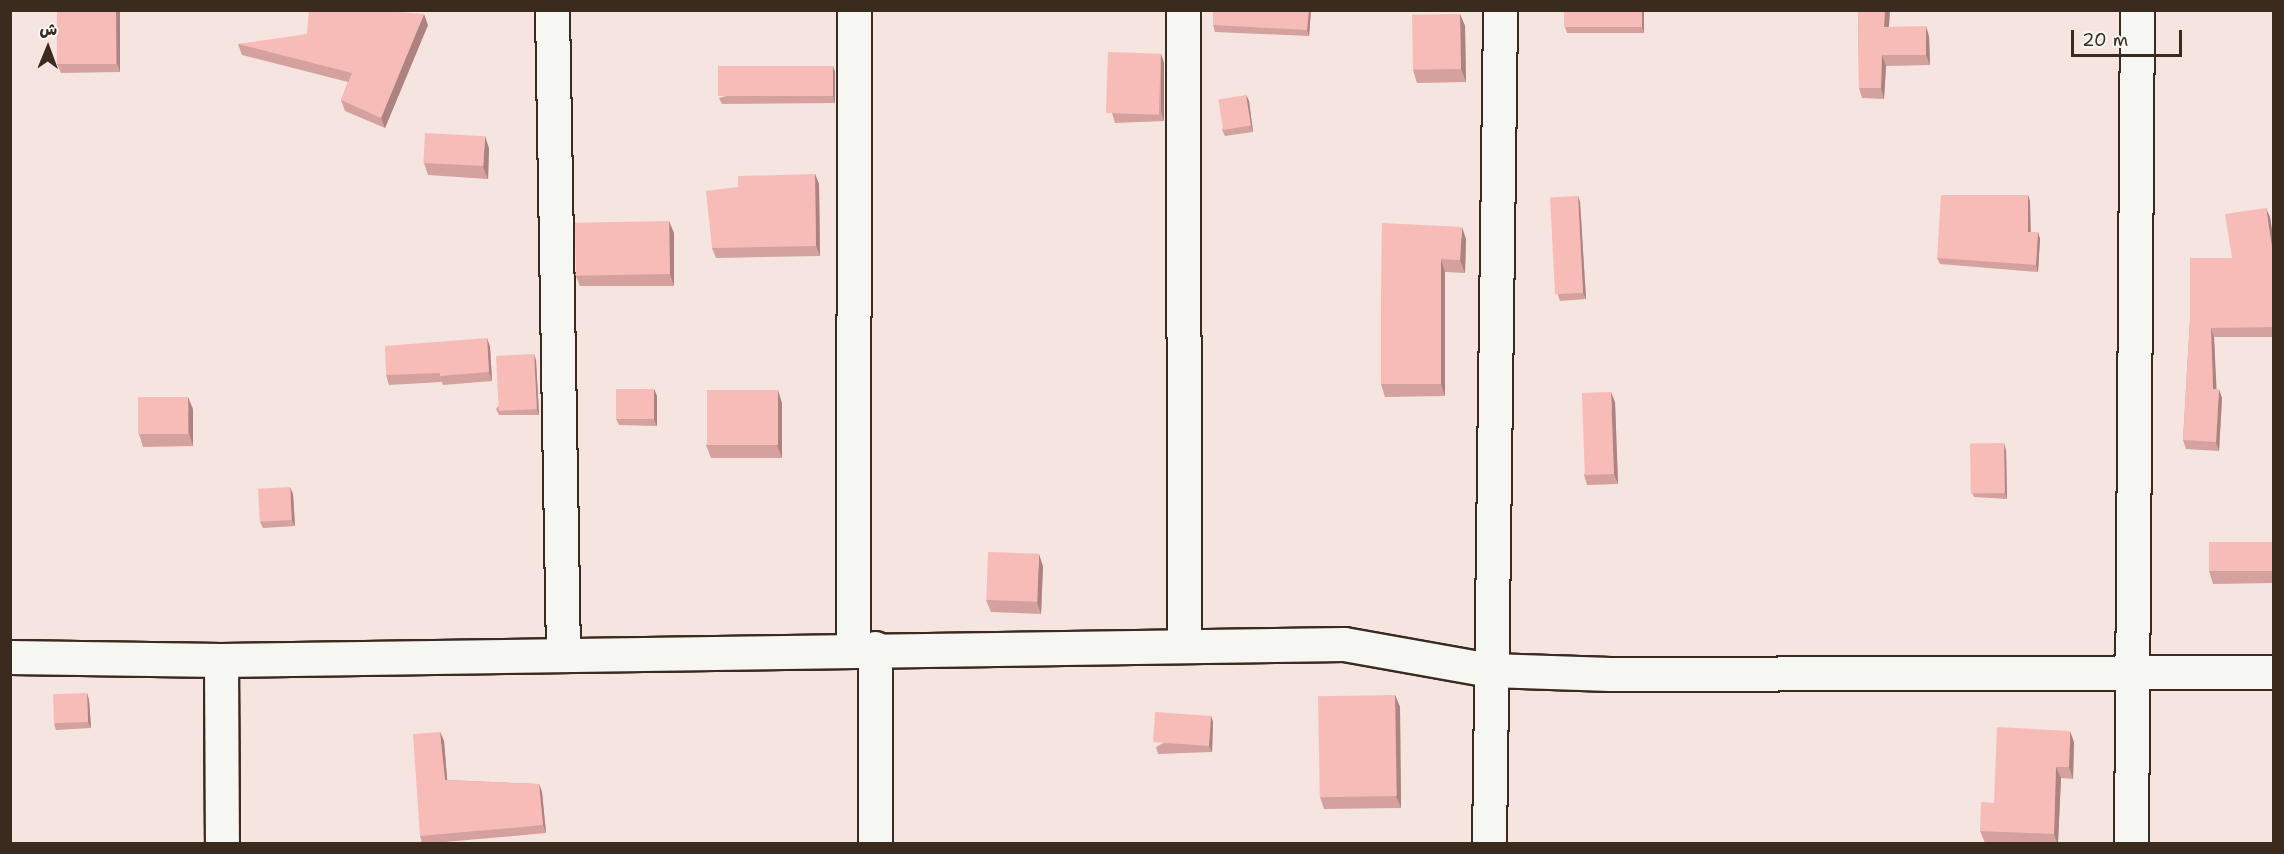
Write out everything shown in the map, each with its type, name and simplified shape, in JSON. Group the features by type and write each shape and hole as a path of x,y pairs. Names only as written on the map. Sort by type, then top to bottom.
{"street":[{"path":"552,10 563,654"},
{"path":"854,10 864,648 875,843"},
{"path":"1183,10 1184,645"},
{"path":"1489,843 1500,10"},
{"path":"2131,843 2130,674 2138,10"},
{"path":"10,657 221,660 864,648 1344,644 1490,670 1610,674 2274,672"},
{"path":"221,660 222,843"}],"building":[{"path":"57,10 116,10 116,64 57,64"},
{"path":"309,10 372,10 424,14 381,118 341,100 352,73 238,44 307,34"},
{"path":"1213,10 1309,10 1307,30 1213,25"},
{"path":"1564,10 1642,10 1642,27 1564,27"},
{"path":"1858,10 1885,10 1884,27 1926,26 1926,55 1882,55 1881,88 1859,88"},
{"path":"1460,14 1461,69 1413,70 1412,15"},
{"path":"1108,52 1161,54 1159,115 1106,113"},
{"path":"718,66 833,66 833,96 718,96"},
{"path":"1246,95 1251,126 1223,130 1218,99"},
{"path":"425,133 485,136 483,166 423,163"},
{"path":"815,174 816,246 712,248 706,191 738,187 738,176"},
{"path":"1941,195 2028,195 2028,232 2038,232 2036,265 1937,258"},
{"path":"1578,196 1583,293 1555,294 1550,197"},
{"path":"2266,208 2274,260 2274,327 2211,328 2213,389 2219,389 2216,442 2183,440 2190,319 2190,258 2232,258 2225,214"},
{"path":"669,221 670,274 576,276 575,223"},
{"path":"1382,223 1462,227 1460,260 1441,259 1441,384 1381,384"},
{"path":"487,338 489,372 440,376 440,373 386,375 385,346"},
{"path":"534,354 537,409 499,411 496,356"},
{"path":"616,389 654,389 654,419 616,419"},
{"path":"707,390 778,390 778,445 707,445"},
{"path":"1611,392 1614,474 1585,475 1582,393"},
{"path":"138,397 188,397 188,434 138,434"},
{"path":"2004,443 2005,493 1971,494 1970,444"},
{"path":"290,487 292,520 260,522 258,489"},
{"path":"2209,542 2274,542 2274,571 2209,571"},
{"path":"988,552 1039,554 1037,602 986,600"},
{"path":"87,693 88,722 54,723 53,694"},
{"path":"1395,695 1397,796 1320,797 1318,696"},
{"path":"1155,712 1211,716 1209,746 1153,742"},
{"path":"1997,727 2070,731 2069,767 2056,767 2054,834 1980,831 1981,802 1994,803"},
{"path":"440,732 445,780 539,784 543,825 420,836 413,734"},
{"path":"2197,842 2240,842 2240,843"}]}
